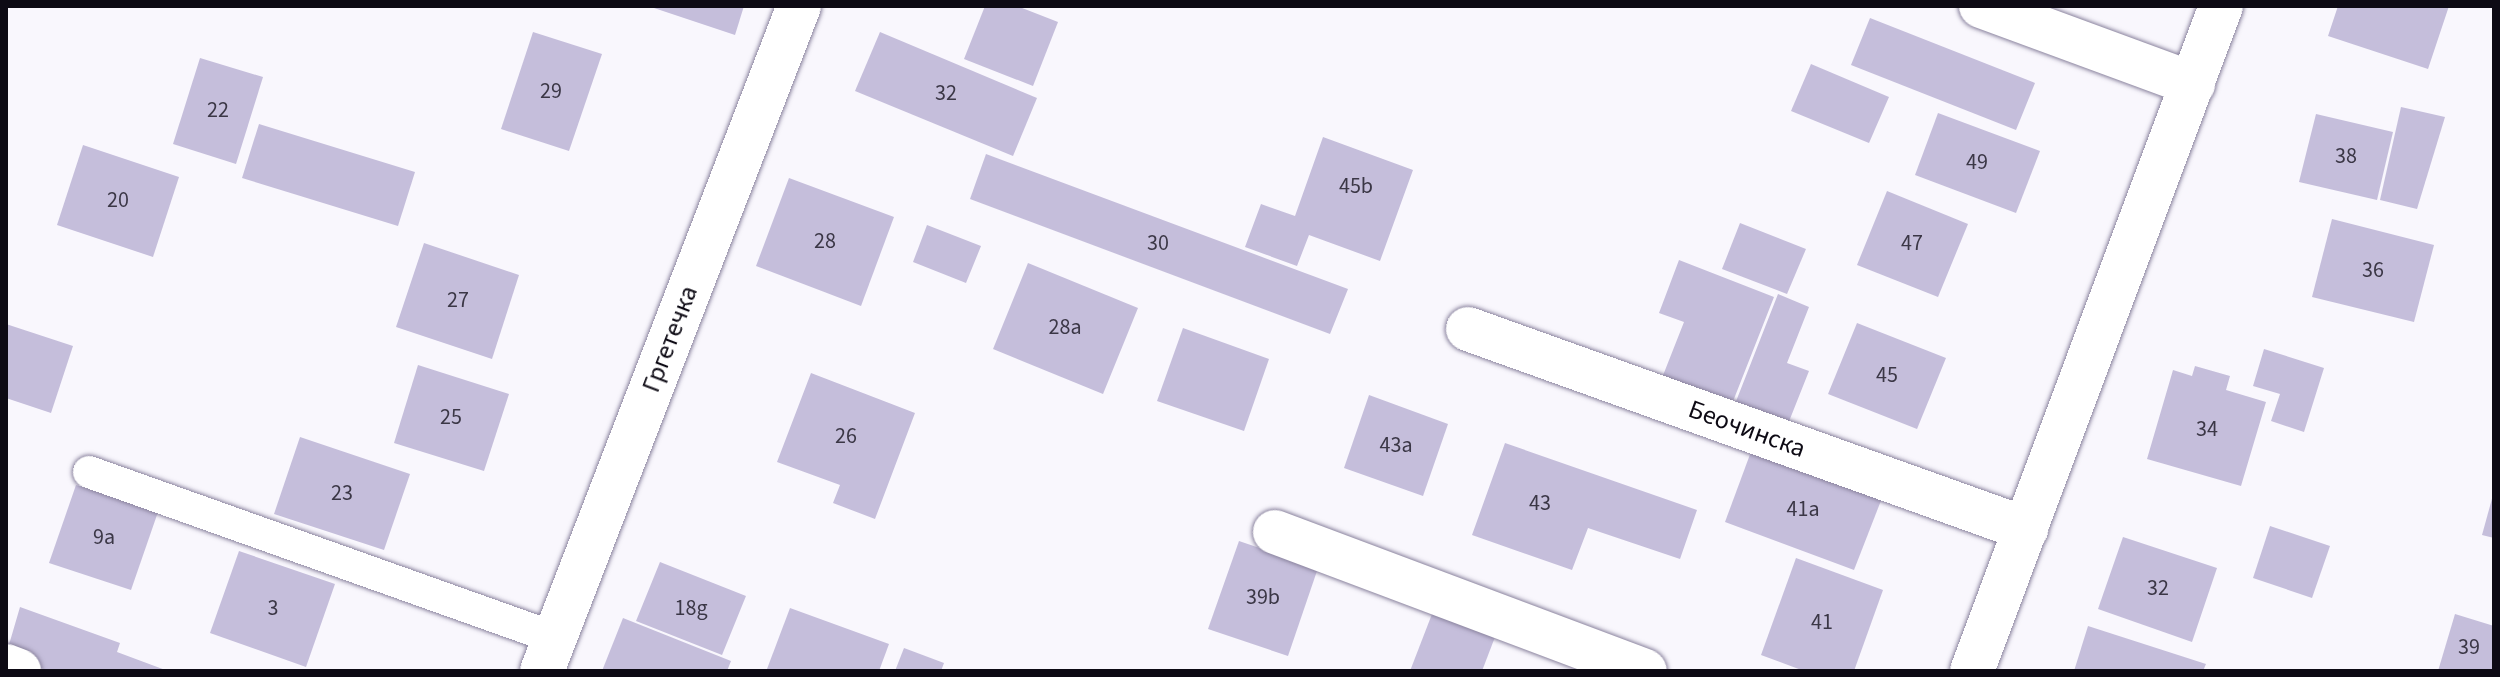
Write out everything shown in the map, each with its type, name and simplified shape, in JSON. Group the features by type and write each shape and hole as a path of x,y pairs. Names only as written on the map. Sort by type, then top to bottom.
{"street":[{"name":"Гргетечка","path":"548,654 799,6"},
{"path":"1981,6 2193,84"},
{"path":"1972,671 2221,6"},
{"name":"Беочинска","path":"1468,329 2026,529"},
{"path":"1275,532 1645,671"},
{"path":"6,666 19,671"}],"lane":[{"path":"89,472 548,654"}],"building":[{"path":"648,6 744,6 735,35"},
{"path":"985,6 1017,6 1058,22 1033,86 964,59"},
{"path":"2338,6 2449,6 2428,69 2328,36"},
{"path":"1870,18 2035,83 2016,130 1851,65"},
{"path":"533,32 602,54 569,151 501,129"},
{"path":"880,32 1037,98 1013,156 855,91"},
{"path":"200,58 263,77 236,164 173,144"},
{"path":"1811,64 1889,97 1869,143 1791,111"},
{"path":"2401,107 2445,117 2417,209 2380,200"},
{"path":"1938,113 2040,151 2016,213 1915,175"},
{"path":"2316,114 2393,132 2377,200 2299,182"},
{"path":"259,124 415,172 398,226 242,178"},
{"path":"1323,137 1413,170 1380,261 1309,235 1297,266 1245,247 1261,204 1295,216"},
{"path":"83,145 179,177 153,257 57,225"},
{"path":"986,154 1348,289 1330,334 970,199"},
{"path":"789,178 894,217 861,306 756,266"},
{"path":"1887,191 1968,224 1938,297 1857,265"},
{"path":"2332,219 2434,245 2414,322 2312,297"},
{"path":"1740,223 1806,249 1787,294 1722,269"},
{"path":"927,225 981,246 966,283 913,262"},
{"path":"424,243 519,275 492,359 396,327"},
{"path":"1679,260 1774,297 1730,409 1660,383 1684,322 1659,313"},
{"path":"1028,263 1138,308 1103,394 993,349"},
{"path":"1778,294 1809,307 1787,363 1809,371 1786,429 1733,409"},
{"path":"1857,323 1946,358 1917,429 1828,394"},
{"path":"6,324 73,346 51,413 6,398"},
{"path":"1183,328 1269,359 1244,431 1157,401"},
{"path":"2264,349 2324,368 2304,432 2271,421 2280,394 2253,386"},
{"path":"418,365 509,394 484,471 394,443"},
{"path":"2195,366 2230,376 2226,390 2266,402 2241,486 2147,459 2173,370 2192,376"},
{"path":"811,373 915,413 875,519 833,503 840,485 777,462"},
{"path":"1369,395 1448,424 1423,496 1344,468"},
{"path":"300,437 410,474 384,550 274,514"},
{"path":"1505,443 1697,510 1680,559 1588,528 1572,570 1472,535"},
{"path":"1752,449 1882,498 1854,570 1725,522"},
{"path":"76,485 158,512 131,590 49,563"},
{"path":"2494,495 2494,538 2482,535"},
{"path":"2270,526 2330,546 2312,598 2253,578"},
{"path":"2123,537 2217,568 2192,642 2098,609"},
{"path":"1239,541 1318,568 1288,656 1208,629"},
{"path":"239,551 335,584 306,667 210,633"},
{"path":"1796,558 1883,590 1854,671 1804,671 1761,655"},
{"path":"660,562 746,596 722,655 636,621"},
{"path":"20,607 120,643 117,652 168,671 49,671 6,655"},
{"path":"790,608 889,644 879,671 767,669"},
{"path":"1432,614 1495,637 1482,671 1410,671"},
{"path":"2455,614 2494,626 2494,671 2438,671"},
{"path":"623,618 731,661 727,671 602,671"},
{"path":"2088,626 2206,664 2203,671 2074,671"},
{"path":"904,648 944,663 941,671 895,671"}]}
